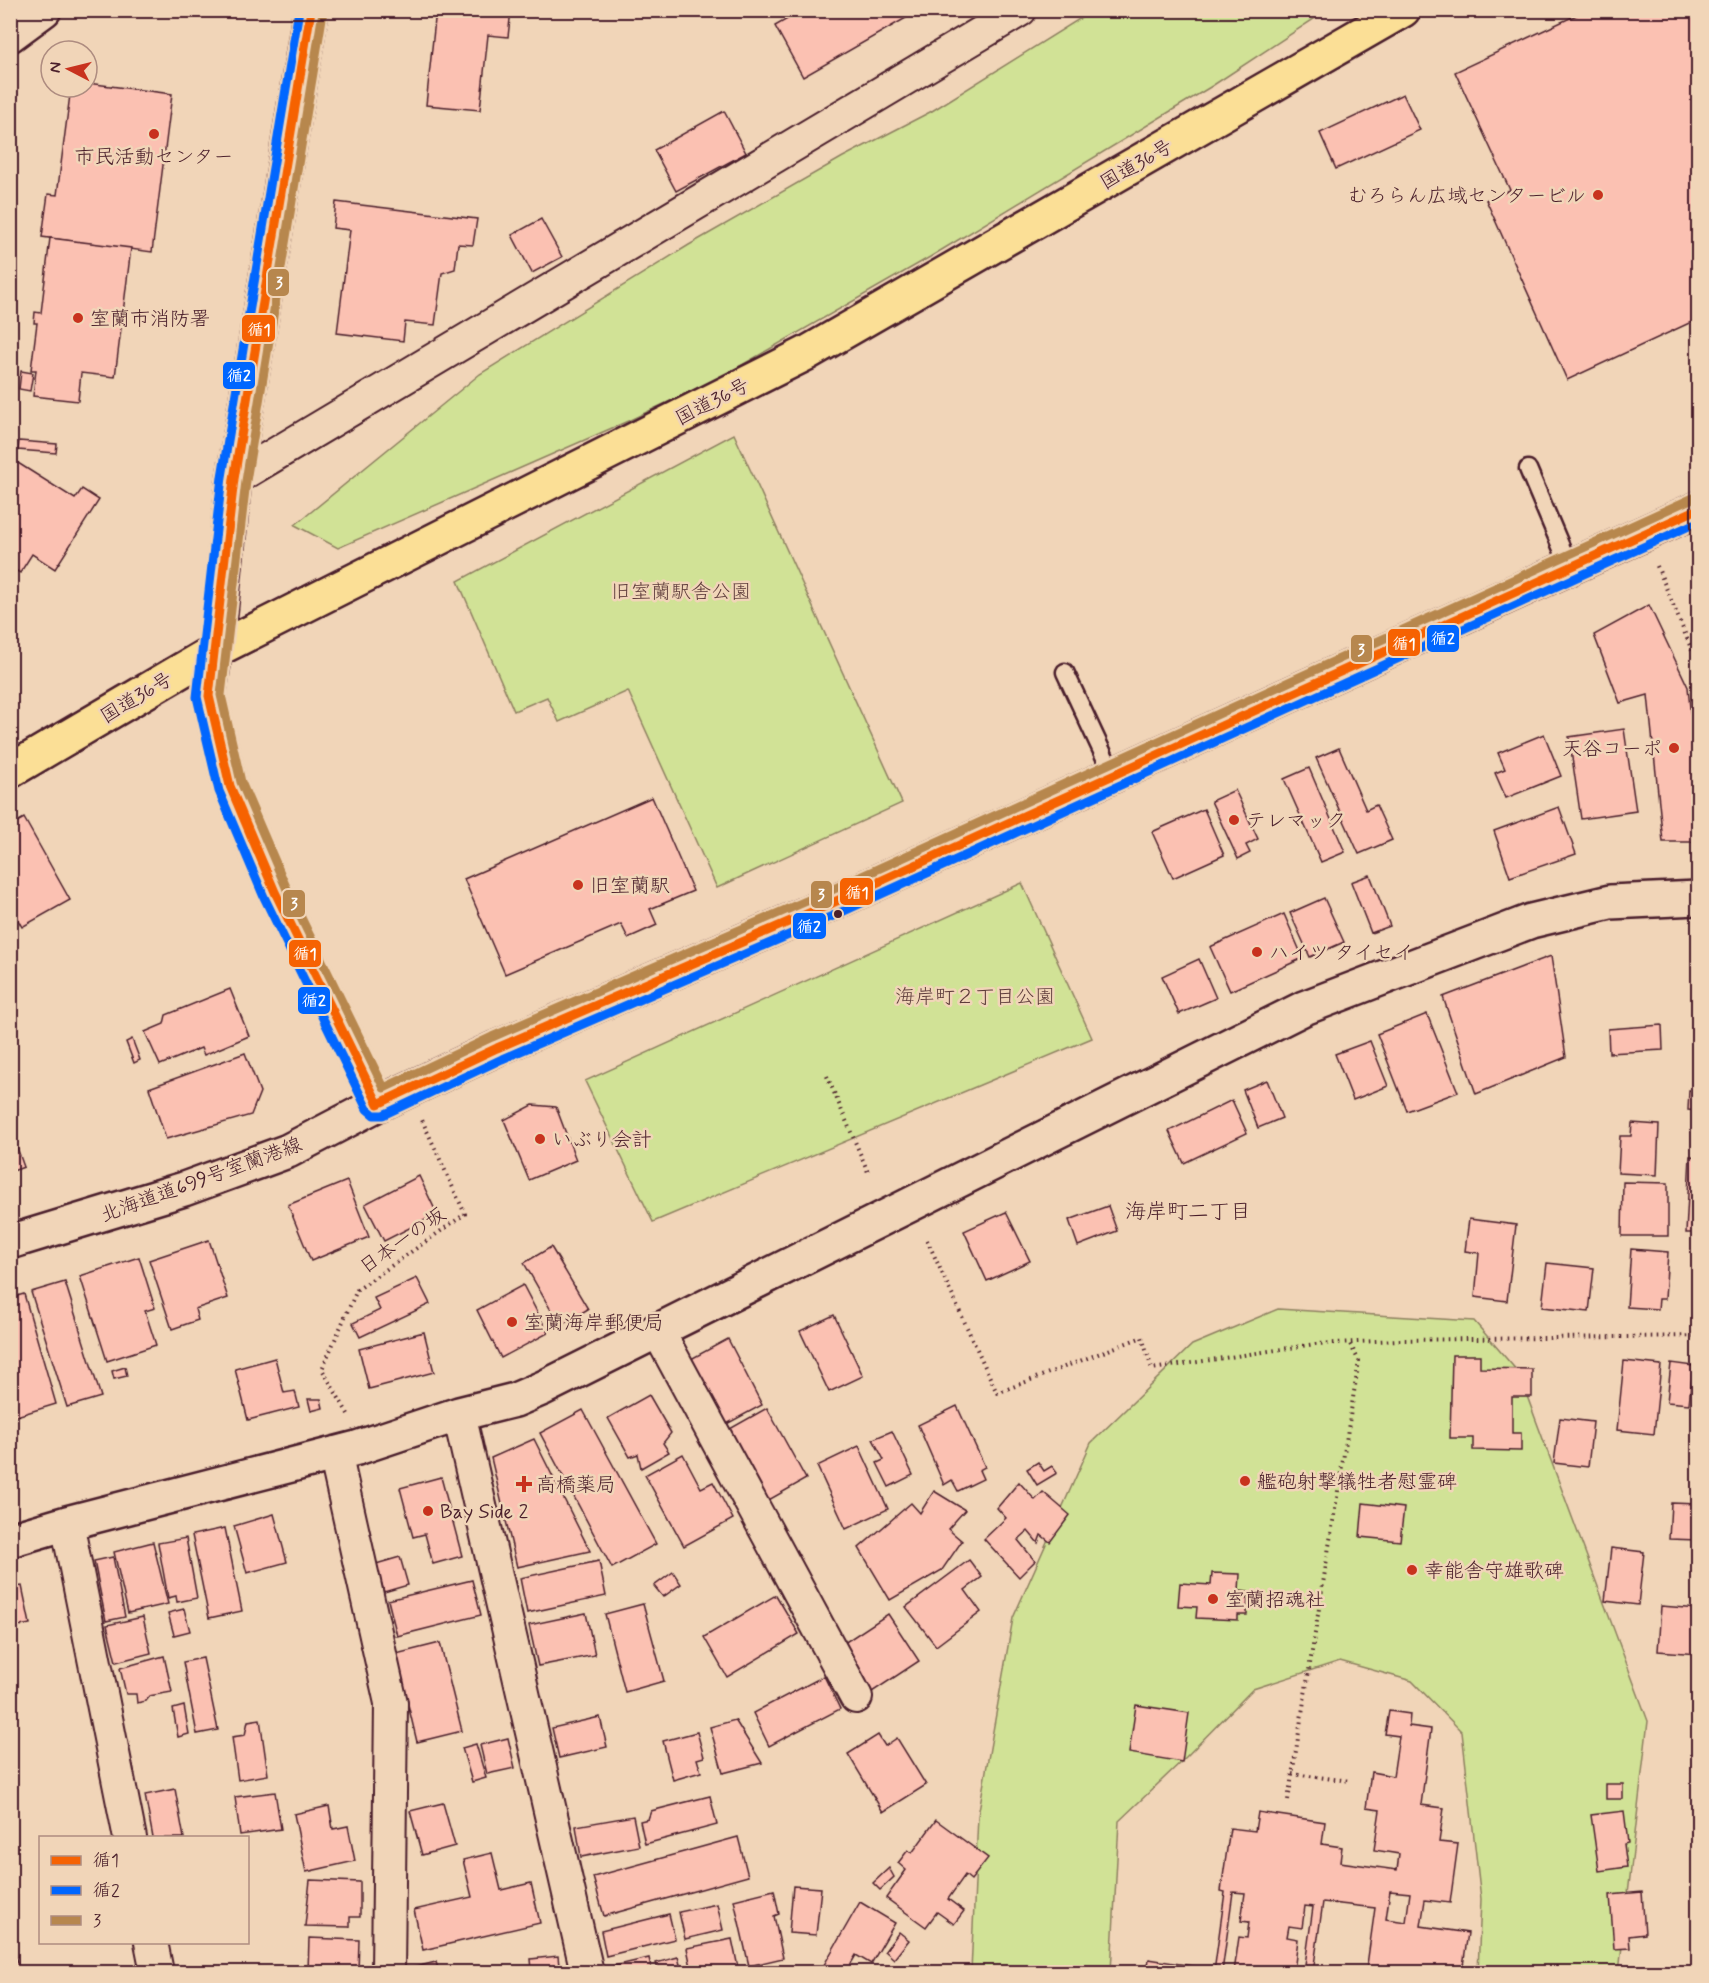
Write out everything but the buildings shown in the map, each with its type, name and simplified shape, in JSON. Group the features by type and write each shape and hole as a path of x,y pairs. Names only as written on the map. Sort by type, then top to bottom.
{"highway":[{"name":"国道36号","path":"10,771 216,650 807,353 1402,10"}],"street":[{"path":"10,35 44,10"},
{"path":"311,10 234,479 210,696 230,786 275,892 378,1104"},
{"path":"234,479 1020,10"},
{"name":"北海道道699号室蘭港線","path":"10,1242 184,1189 288,1151 378,1104 497,1048 830,904 1698,509"},
{"path":"10,1540 66,1523 346,1451 459,1414 515,1400 1304,1008 1531,921 1610,902 1698,898"},
{"path":"657,1329 856,1697"},
{"path":"459,1414 587,1972"},
{"path":"346,1451 391,1703 388,1972"},
{"path":"66,1523 129,1836"},
{"path":"151,1944 157,1972"}],"lane":[{"path":"1527,469 1570,568"},
{"path":"1065,672 1113,775"}],"path":[{"path":"1642,535 1698,665"},
{"path":"827,1076 868,1172"},
{"name":"日本一の坂","path":"346,1451 347,1411 322,1369 357,1290 465,1214 409,1090"},
{"path":"927,1240 997,1393 1142,1337 1152,1369 1315,1344 1398,1340 1698,1336"},
{"path":"1288,1800 1359,1361 1349,1342"},
{"path":"1292,1774 1351,1781"}],"green space":[{"path":"1092,11 1326,11 1212,86 930,257 721,377 628,421 338,548 295,525 480,374 689,245 843,157 932,111"},
{"name":"旧室蘭駅舎公園","path":"734,434 902,803 717,888 628,691 559,722 547,697 514,711 458,581"},
{"name":"海岸町２丁目公園","path":"1022,883 1092,1038 653,1222 585,1081"},
{"path":"1278,1309 1474,1321 1518,1372 1648,1721 1619,1972 1478,1972 1481,1899 1462,1732 1412,1681 1340,1661 1253,1689 1119,1821 1111,1972 971,1972 978,1816 1013,1618 1091,1443 1192,1345"}],"transit line":[{"name":"循2","path":"299,10 222,477 197,697 219,791 264,897 367,1109 374,1115 383,1115 502,1059 835,915 1698,522"},
{"name":"循1","path":"311,10 234,479 209,696 230,786 275,892 378,1104 497,1048 830,904 1698,509"},
{"name":"3","path":"323,12 246,481 221,695 241,782 286,887 384,1088 492,1037 825,893 1693,498"}],"place":[{"name":"市民活動センター","path":"154,134"},
{"name":"むろらん広域センタービル","path":"1598,195"},
{"name":"室蘭市消防署","path":"78,318"},
{"name":"天谷コーポ","path":"1674,748"},
{"name":"テレマック","path":"1234,820"},
{"name":"旧室蘭駅","path":"578,885"},
{"name":"ハイツ タイセイ","path":"1257,952"},
{"name":"いぶり会計","path":"540,1139"},
{"name":"室蘭海岸郵便局","path":"512,1322"},
{"name":"艦砲射撃犠牲者慰霊碑","path":"1245,1481"},
{"name":"高橋薬局","path":"524,1484"},
{"name":"Bay Side 2","path":"428,1511"},
{"name":"幸能舎守雄歌碑","path":"1412,1570"},
{"name":"室蘭招魂社","path":"1213,1599"}],"district":[{"name":"海岸町二丁目","path":"1188,1211"}]}
